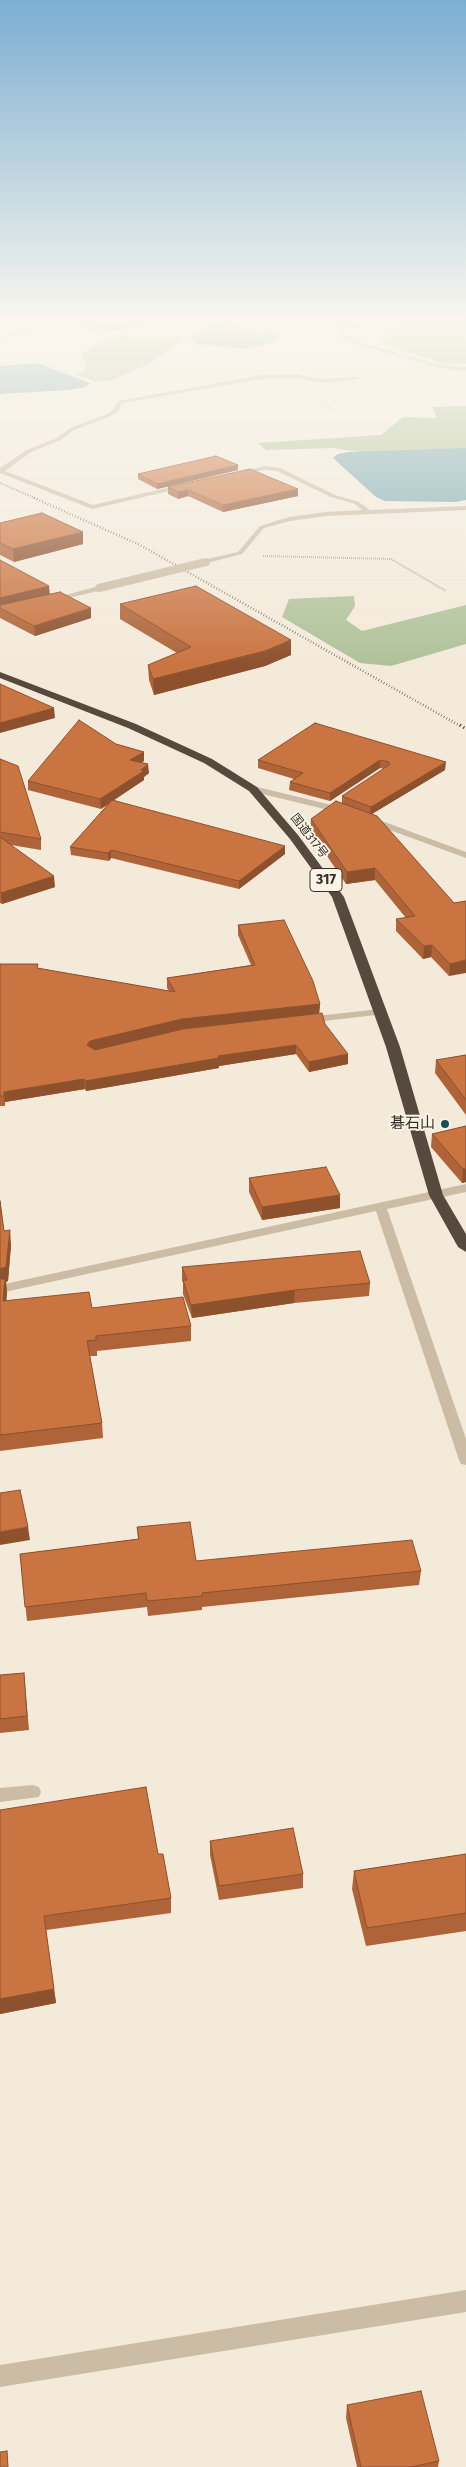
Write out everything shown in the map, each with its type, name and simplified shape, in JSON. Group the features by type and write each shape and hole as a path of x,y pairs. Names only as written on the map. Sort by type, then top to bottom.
{"highway":[{"name":"国道317号","path":"0,675 132,726 208,761 253,789 294,836 338,897 393,1048 436,1195 466,1247"}],"street":[{"path":"0,471 29,451 63,436"},
{"path":"226,476 265,468 278,469 333,496 357,503 369,513"},
{"path":"0,471 92,506 188,485"},
{"path":"45,601 240,553 262,527 289,519 326,514 466,508"},
{"path":"253,789 335,803 466,855"},
{"path":"291,1022 380,1012"},
{"path":"0,1289 466,1188"},
{"path":"380,1206 466,1460"},
{"path":"0,1795 34,1792"},
{"path":"0,2376 466,2301"}],"path":[{"path":"230,556 391,559 446,591"}],"green space":[{"path":"364,436 466,436 466,452 373,454 333,448 266,450 258,443"},
{"path":"354,596 355,606 346,620 362,631 466,605 466,644 391,666 360,663 282,617 289,599"}],"water":[{"path":"466,448 466,500 456,502 385,501 376,497 333,458 338,454 349,452"}],"building":[{"path":"216,456 238,465 157,484 138,474"},
{"path":"250,469 298,489 223,505 188,490 178,492 168,487"},
{"path":"42,513 83,532 13,549 0,543 0,523"},
{"path":"0,560 49,586 0,598"},
{"path":"196,586 291,640 265,651 153,679 148,665 191,647 120,604"},
{"path":"60,592 91,608 34,626 0,608 0,605"},
{"path":"0,684 54,708 0,723"},
{"path":"79,720 116,744 144,752 130,760 148,764 141,770 144,771 100,799 28,781"},
{"path":"315,723 446,762 371,807 342,796 389,765 389,762 380,760 330,793 290,782 303,773 258,760"},
{"path":"0,759 18,766 41,839 0,832"},
{"path":"112,800 285,846 239,881 111,850 108,853 70,847"},
{"path":"336,801 377,816 454,903 466,901 466,960 450,964 432,945 424,946 396,919 415,916 375,868 347,872 311,819"},
{"path":"0,837 54,876 1,893"},
{"path":"284,920 313,981 320,1004 182,1019 90,1041 87,1045 95,1050 183,1029 322,1013 325,1024 348,1054 309,1062 296,1045 218,1056 219,1058 85,1081 84,1079 4,1092 4,1096 0,1096 0,964 38,964 37,968 175,992 167,978 255,965 238,925"},
{"path":"466,1055 466,1100 436,1060"},
{"path":"466,1126 466,1169 463,1169 432,1134"},
{"path":"326,1167 340,1195 262,1207 249,1178"},
{"path":"0,1201 4,1231 10,1230 6,1267 0,1269"},
{"path":"360,1251 370,1283 295,1290 191,1305 183,1280 187,1280 182,1267"},
{"path":"0,1279 5,1279 3,1301 89,1292 92,1308 183,1297 191,1326 96,1336 96,1340 87,1341 102,1423 0,1435"},
{"path":"20,1490 28,1527 0,1532 0,1493"},
{"path":"190,1522 196,1561 412,1540 421,1571 202,1593 202,1596 147,1601 146,1593 25,1607 20,1554 139,1539 137,1527"},
{"path":"24,1673 27,1716 0,1719 0,1675"},
{"path":"146,1787 158,1854 163,1854 171,1898 44,1916 54,1989 0,1999 0,1810"},
{"path":"293,1828 303,1874 219,1886 210,1841"},
{"path":"466,1854 466,1913 367,1928 354,1871"},
{"path":"421,2391 439,2461 411,2467 361,2467 347,2405"},
{"path":"7,2451 8,2467 0,2467 0,2452"}],"railway":[{"path":"0,483 37,499"},
{"path":"34,498 140,545 462,727"},
{"path":"460,725 466,729"}],"place":[{"name":"碁石山","path":"445,1124"}]}
